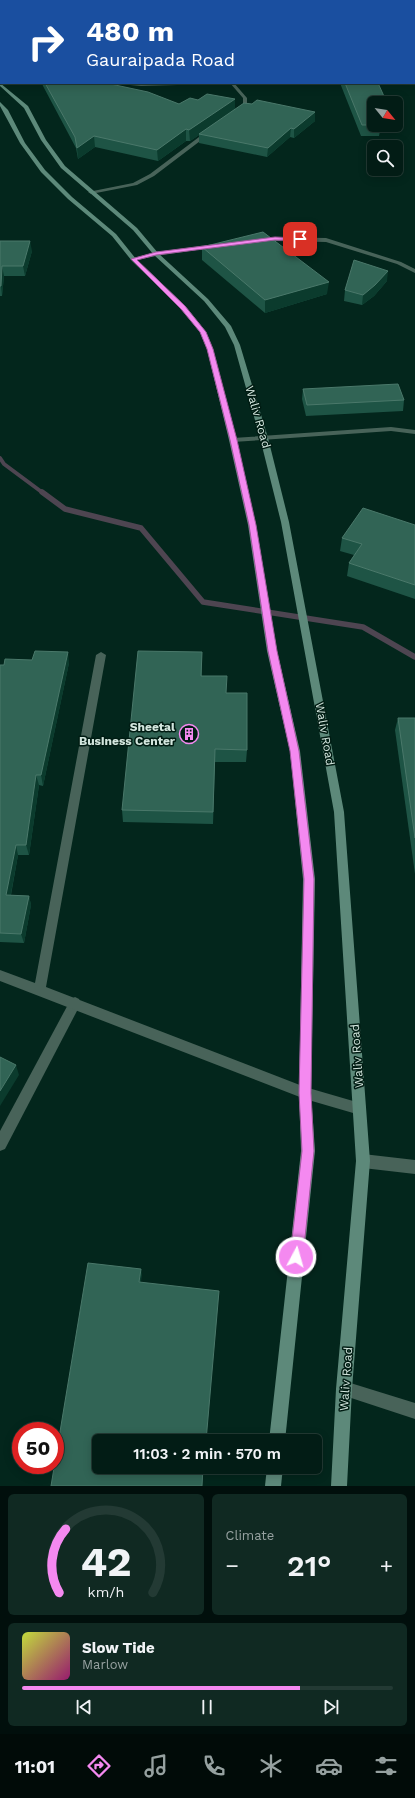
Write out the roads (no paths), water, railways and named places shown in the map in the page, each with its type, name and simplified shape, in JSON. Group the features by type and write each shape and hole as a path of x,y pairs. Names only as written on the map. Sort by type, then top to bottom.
{"main road":[{"name":"Waliv Road","path":"0,84 26,107 44,140 64,166 90,192 135,229 156,254 206,300 228,326 237,345 264,438 285,522 306,627 339,812 363,1161 344,1390 339,1486"},
{"path":"0,103 6,110 23,143 43,171 70,198 114,235 134,259 183,307 202,332 210,349 233,440 252,525 272,651 295,751 309,879 305,1093 308,1151 278,1434"},
{"path":"273,1486 274,1474"}],"street":[{"path":"126,84 178,84"},
{"path":"233,84 245,98 245,104 235,114"},
{"path":"90,192 135,184 152,175 217,127"},
{"path":"251,242 275,239 326,240 399,263 415,271"},
{"path":"134,259 156,254 220,246"},
{"path":"233,440 391,429 409,430 415,432"},
{"path":"39,991 101,655"},
{"path":"0,975 305,1093 360,1109"},
{"path":"0,1144 75,1003"},
{"path":"363,1161 415,1167"},
{"path":"344,1390 415,1411"}],"waterway":[{"path":"0,458 4,464 43,493"},
{"path":"42,492 65,509 141,528 203,602 363,627 415,657"}],"place":[{"name":"Sheetal Business Center","path":"189,734"}]}
